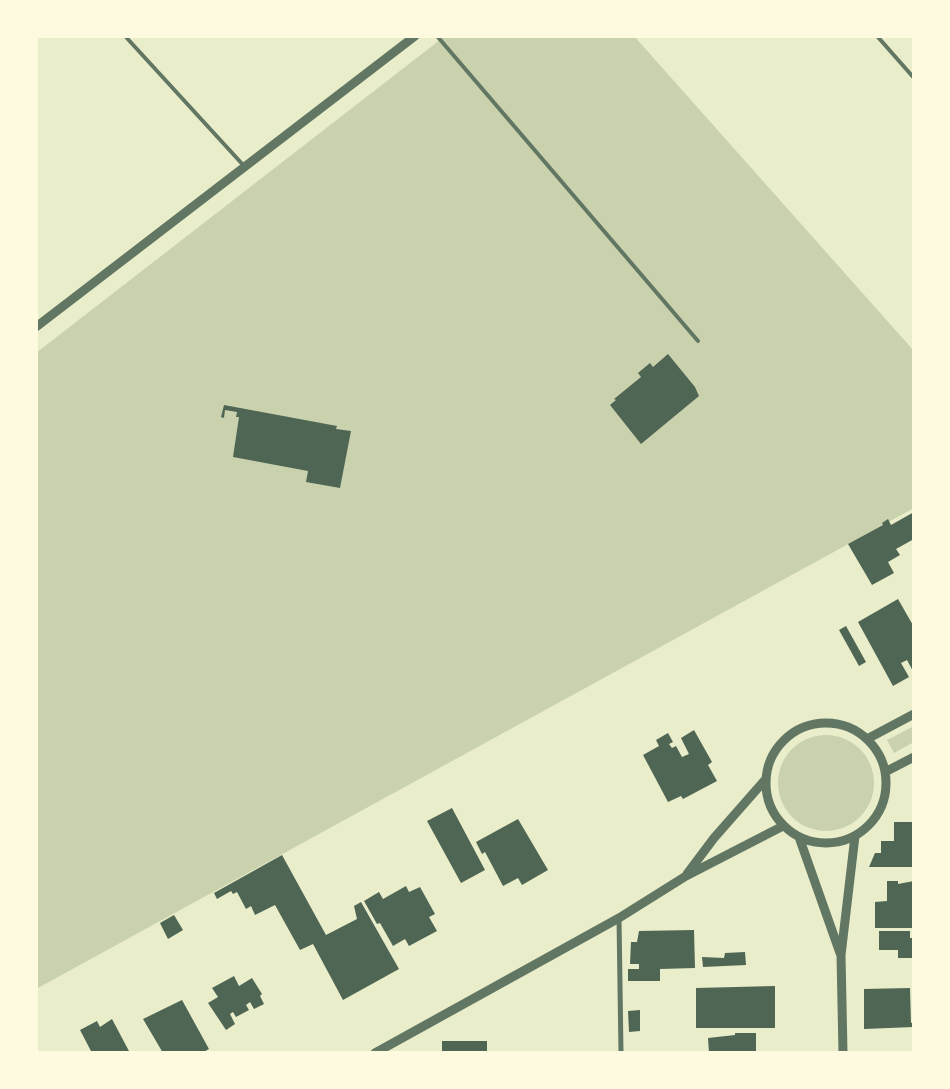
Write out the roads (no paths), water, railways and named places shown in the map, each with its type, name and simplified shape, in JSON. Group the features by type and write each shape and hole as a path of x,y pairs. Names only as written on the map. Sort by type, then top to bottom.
{"street":[{"path":"36,327 415,36"},
{"path":"867,739 914,714"},
{"path":"832,723 851,728 867,739 879,754 886,772 886,791 881,809 870,825 855,836 837,842 818,843 799,838 783,826 769,805 765,780 769,761 779,744 794,732 812,724 832,723"},
{"path":"886,772 914,757"},
{"path":"686,876 714,838 765,780"},
{"path":"375,1053 619,918 686,876 783,826"},
{"path":"843,1053 841,955 855,836"},
{"path":"799,838 841,955"},
{"path":"619,918 621,1053"}],"lane":[{"path":"125,36 245,167"},
{"path":"437,36 698,341"},
{"path":"876,36 914,78"}]}
